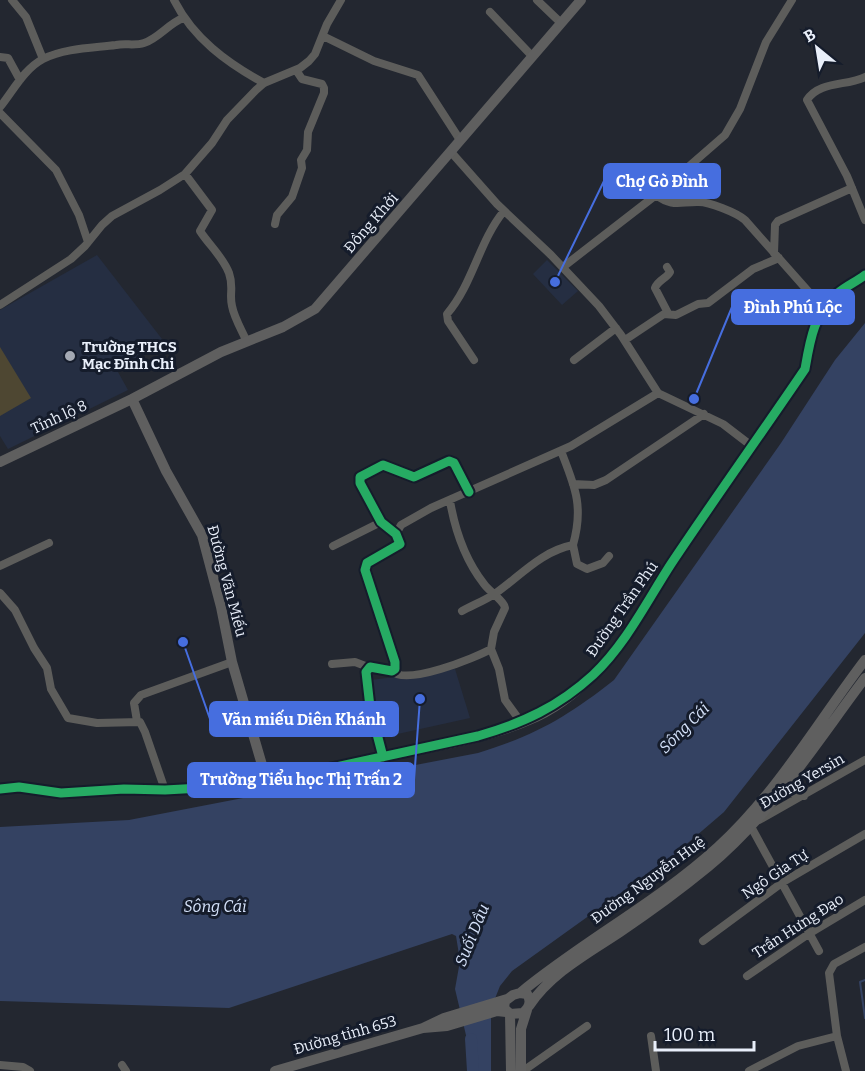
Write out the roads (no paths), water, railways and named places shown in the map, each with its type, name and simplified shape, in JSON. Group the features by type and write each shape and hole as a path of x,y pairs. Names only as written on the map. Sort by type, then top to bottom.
{"main road":[{"name":"Đồng Khởi","path":"132,399 246,340 283,327 315,309 581,0"},
{"name":"Đường Trần Phú","path":"267,782 468,739 508,728 536,717 571,694 595,674 611,656 671,564 805,369 812,332 823,309 837,294 865,275"},
{"name":"Tỉnh lộ 8","path":"0,462 132,399"},
{"name":"Đường Văn Miếu","path":"132,399 166,471 202,535 221,607 232,663 267,782"},
{"name":"Đường Nguyễn Huệ","path":"528,1008 536,995 556,976 625,923 708,867 788,780 863,674 865,660"},
{"name":"Đường Nguyễn Huệ","path":"749,822 767,795 863,674"},
{"name":"Đường Nguyễn Huệ","path":"520,993 557,963 625,923"},
{"path":"511,1071 508,1013 503,1005 507,999 520,993 527,994 528,1008 520,1029 522,1071"},
{"name":"Đường tỉnh 653","path":"275,1071 446,1022 491,1008 507,999"},
{"name":"Đường tỉnh 653","path":"491,1008 508,1013"},
{"path":"508,1013 519,1015 528,1008"}],"street":[{"path":"12,0 26,17 43,59"},
{"path":"174,0 183,18 212,49 237,68 264,83"},
{"path":"0,305 70,259 112,216 185,174 205,152 231,115 264,83 296,70 309,61 340,0"},
{"path":"537,0 561,23"},
{"path":"563,267 656,195 717,142 731,126 740,109 760,54 792,0"},
{"path":"490,12 532,56"},
{"path":"0,107 20,80 43,59 76,50 117,44 141,44 183,18"},
{"path":"323,36 374,62 418,75 460,140"},
{"path":"0,57 8,58 20,80"},
{"path":"275,224 277,215 292,197 301,173 301,160 307,150 308,132 324,93 322,84 302,78 296,70"},
{"path":"865,77 848,84 826,86 810,94 807,100 852,188 865,220"},
{"path":"0,113 56,170 79,215 88,242"},
{"path":"451,152 504,211 563,267 616,328 658,393 723,424 753,447"},
{"path":"185,174 212,210 200,231 216,251 228,272 233,289 232,309 246,340"},
{"path":"777,256 775,225 778,221 852,188"},
{"path":"656,195 666,202 701,202 738,214 823,309"},
{"path":"474,360 446,318 466,285 491,231 504,211"},
{"path":"625,340 668,313 676,315 698,304 708,303 753,269 777,256"},
{"path":"667,267 669,274 657,283 655,288 668,313"},
{"path":"574,360 616,328"},
{"path":"396,534 401,525 410,520 561,451 658,393"},
{"path":"573,484 598,484 606,480 704,414"},
{"path":"561,451 577,494 578,526 573,545 577,564 587,569 603,563 609,556"},
{"path":"392,671 395,669 395,662 365,570 367,563 398,546 400,542 396,534 381,522 359,481 364,474 380,465 414,477 446,461 451,461 469,492"},
{"path":"450,501 466,556 483,583 502,601 505,608 494,632 491,650 499,669 505,700 521,722"},
{"path":"333,546 381,522"},
{"path":"0,566 49,543"},
{"path":"462,611 494,594 541,558 555,550 573,545"},
{"path":"0,593 15,610 33,648 47,668 51,689 68,718 105,723 138,721"},
{"path":"332,664 355,662 392,671 402,676 461,663 491,650"},
{"path":"165,790 146,732 138,721 134,703 141,695 232,663"},
{"path":"368,667 366,672 370,707 383,757"},
{"name":"Đường Yersin","path":"749,822 804,796 865,760"},
{"path":"788,780 788,786 794,794 804,796"},
{"path":"0,789 19,787 61,793 124,789 165,790 267,782"},
{"path":"749,822 819,951"},
{"name":"Ngô Gia Tự","path":"703,941 783,882 865,834"},
{"name":"Trần Hưng Đạo","path":"747,976 810,933 865,900"},
{"path":"846,1071 837,1036 829,973 834,964 865,947"},
{"path":"522,1071 587,1026"},
{"path":"651,1036 656,1071"},
{"path":"749,1071 798,1046 837,1036"},
{"path":"0,1065 30,1071"}],"water":[{"name":"Sông Cái","path":"865,323 865,633 724,812 675,854 512,971 500,986 494,1001 491,1018 491,1071 477,1071 478,1061 470,1052 455,989 460,961 456,936 452,934 229,1008 0,1001 0,827 129,820 478,753 534,732 566,715 614,680 781,443 835,360"}],"waterway":[{"path":"865,980 860,982 865,1018"},
{"name":"Suối Dầu","path":"471,1039 473,1071"}],"place":[{"name":"Chợ Gò Đình","path":"555,282"},
{"name":"Trường THCS Mạc Đĩnh Chi","path":"70,356"},
{"name":"Đình Phú Lộc","path":"694,399"},
{"name":"Văn miếu Diên Khánh","path":"183,642"},
{"name":"Trường Tiểu học Thị Trấn 2","path":"420,699"}]}
